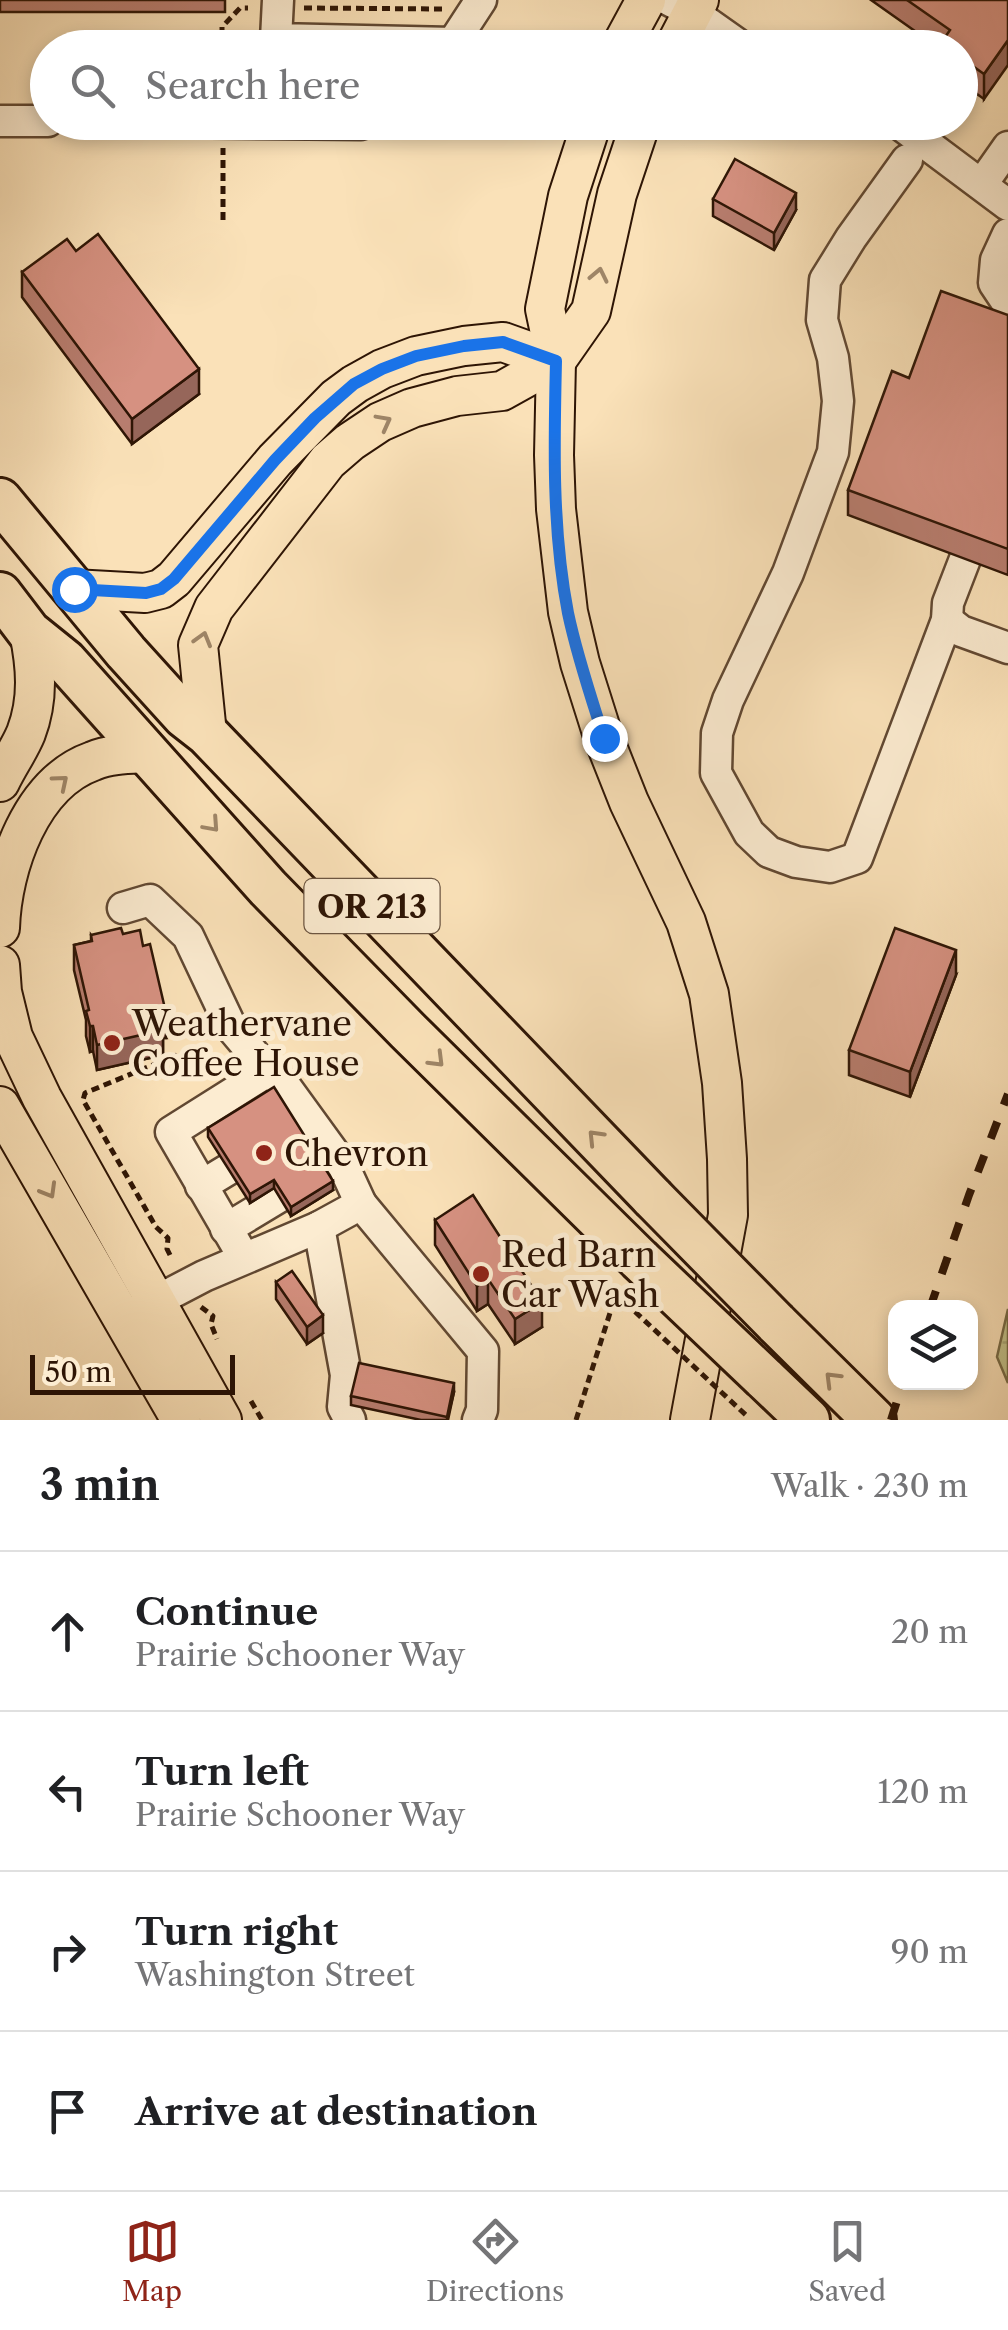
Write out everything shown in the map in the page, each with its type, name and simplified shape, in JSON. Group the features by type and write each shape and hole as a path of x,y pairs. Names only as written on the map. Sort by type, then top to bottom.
{"highway":[{"name":"OR 213","path":"0,500 184,716 207,734 653,1198 874,1420"},
{"name":"OR 213","path":"0,594 30,632 65,661 268,888 408,1030 627,1277 778,1405"}],"main road":[{"path":"630,30 646,0"},
{"path":"679,30 687,4"},
{"path":"586,140 568,196 545,308 556,361 554,455 560,560 580,663 604,738 629,802 686,922 710,994 722,1083 728,1215 690,1420"},
{"path":"207,734 198,646 214,608 328,462 350,442 380,422 412,408 457,396 502,391 556,361 591,311 617,194 635,140"},
{"path":"74,589 135,594 161,589 315,418 354,384 382,369 416,356 503,342 556,361"},
{"path":"0,782 25,736 31,716 36,667 30,632"},
{"path":"0,928 1,909 26,824 53,786 92,761 146,753"},
{"path":"0,965 12,1037 42,1098 222,1420"},
{"path":"0,1106 155,1302 181,1420"}],"lane":[{"path":"277,30 278,4"},
{"path":"465,30 478,4"},
{"path":"687,4 720,30"},
{"path":"0,121 30,121"},
{"path":"923,140 1000,194 1008,147"},
{"path":"907,160 825,280 822,320 833,358 838,401 833,452 788,573 728,700 717,733 716,773 749,833 769,852 796,862 830,867 858,858 965,559"},
{"path":"1008,234 996,260 994,284 1008,304"},
{"path":"946,620 1008,648"},
{"path":"123,908 150,900 188,936 231,1026 268,1072 283,1083 303,1125 330,1166 344,1167 360,1204 483,1351 482,1410 478,1420"},
{"path":"244,1258 170,1132 268,1072"},
{"path":"201,1186 228,1169"},
{"path":"226,1229 279,1197"},
{"path":"155,1302 244,1258 320,1227 360,1204"},
{"path":"320,1227 346,1375 342,1406 350,1420"}],"path":[{"path":"222,30 240,8 278,4 478,4"},
{"path":"222,220 223,140"},
{"path":"177,1056 85,1093 83,1100 156,1227 168,1238 155,1302 213,1316 211,1324 223,1350"},
{"path":"576,1420 627,1277 778,1405"},
{"path":"242,1385 262,1420"}],"green space":[{"path":"1008,1309 1008,1383 997,1357"}],"building":[{"path":"907,0 1008,0 1008,40 984,74 978,70 978,30 950,30"},
{"path":"735,159 796,193 774,233 713,199"},
{"path":"98,234 199,369 132,419 22,272 67,239 76,251"},
{"path":"941,291 1008,315 1008,549 848,490 892,371 909,378"},
{"path":"121,928 123,934 140,930 143,946 150,944 166,1013 159,1014 163,1030 97,1045 86,1011 89,1010 74,945 92,941 91,935"},
{"path":"895,928 956,950 910,1072 849,1050"},
{"name":"Chevron","path":"274,1087 333,1181 291,1207 274,1180 250,1194 208,1128"},
{"path":"473,1195 542,1302 515,1319 488,1279 477,1286 435,1220"},
{"path":"292,1271 323,1315 307,1327 276,1282"},
{"path":"359,1363 454,1383 447,1417 351,1396"}],"tunnel":[{"path":"907,160 921,140"}],"railway":[{"path":"933,1300 1008,1094"},
{"path":"891,1420 900,1390"}],"place":[{"name":"Weathervane Coffee House","path":"112,1043"},
{"name":"Chevron","path":"264,1153"},
{"name":"Red Barn Car Wash","path":"481,1274"}],"route":[{"path":"74,589 135,594 161,589 174,579 275,460 354,384 416,356 503,342 556,361 554,455 560,560 580,663 604,738"}]}
